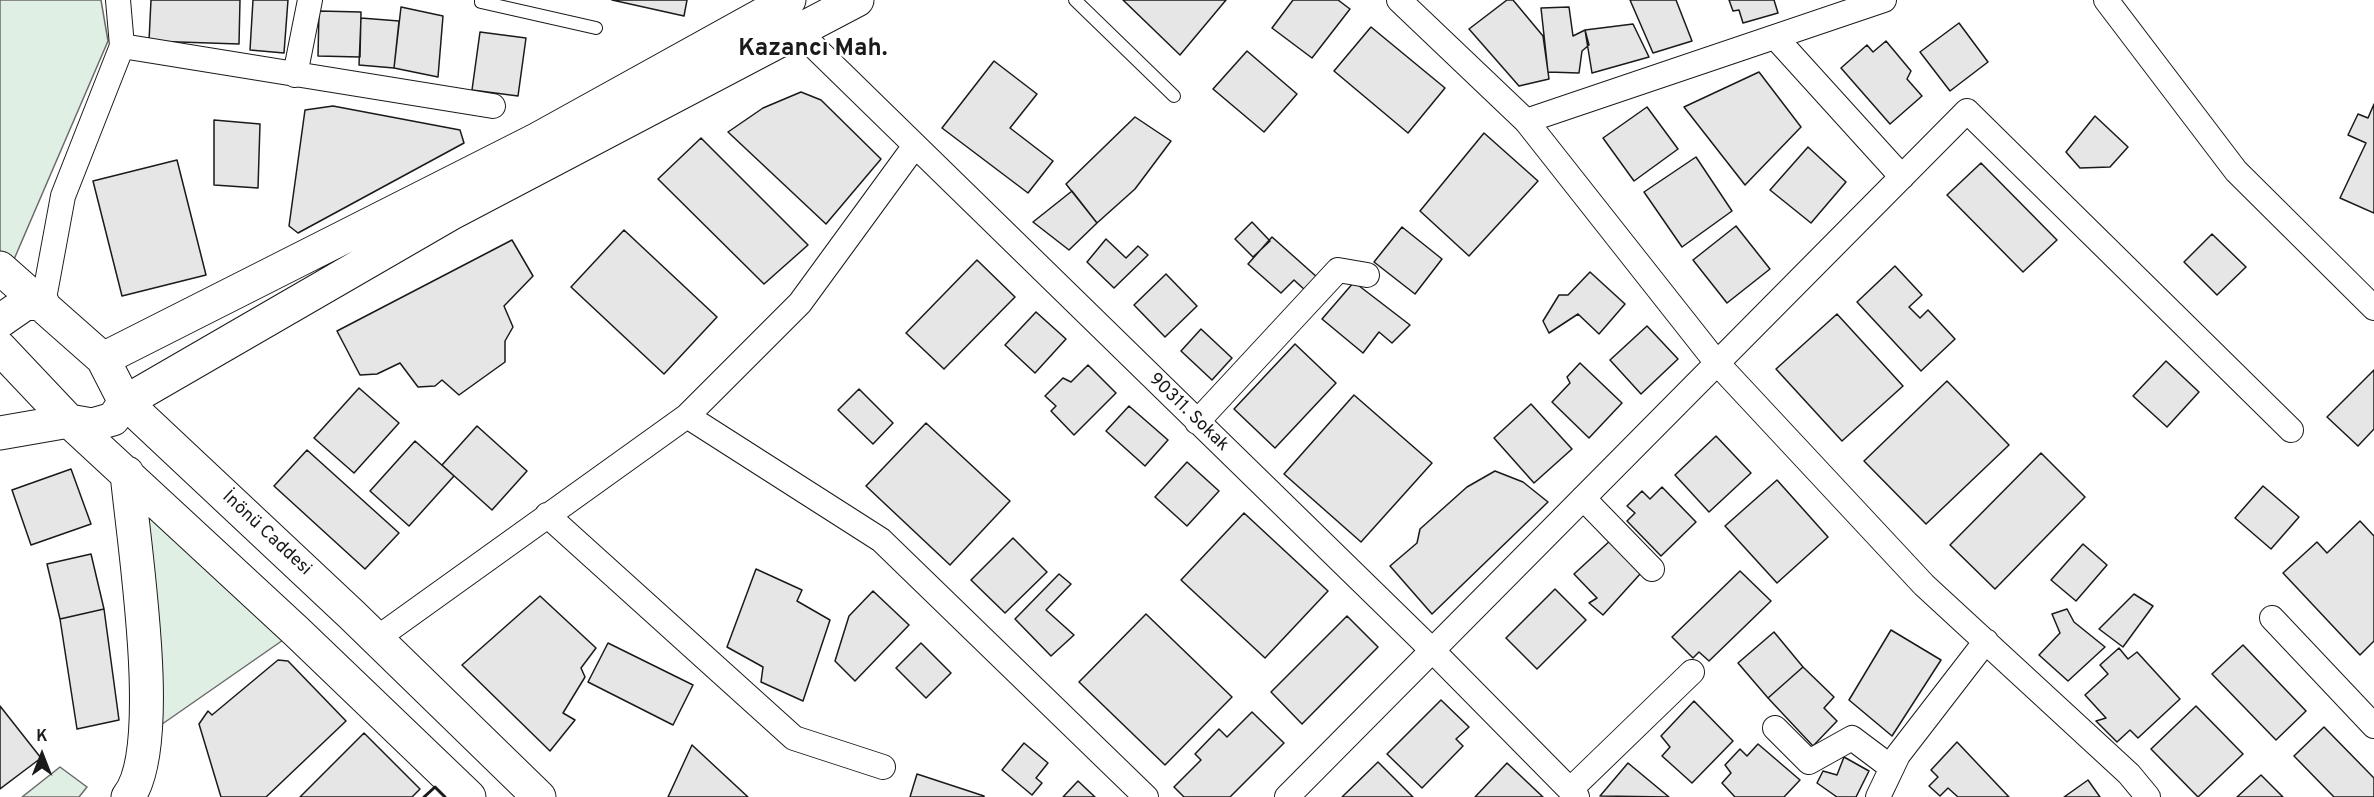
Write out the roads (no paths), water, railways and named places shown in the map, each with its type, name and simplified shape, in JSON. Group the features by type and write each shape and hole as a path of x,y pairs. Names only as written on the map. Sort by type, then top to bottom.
{"main road":[{"path":"104,358 538,139 789,0"},
{"path":"0,433 69,421 92,425 113,419 125,402 450,214 856,0"},
{"name":"İnönü Caddesi","path":"0,268 104,358 125,402 376,639 538,797"},
{"path":"0,321 11,311 26,303 43,303"},
{"path":"0,348 69,421 127,473 469,797"},
{"path":"127,473 148,691 145,736 136,794"}],"street":[{"path":"43,303 63,196 122,46 118,0"},
{"path":"295,75 310,0"},
{"path":"1399,0 1526,122 1717,363 1924,585 2129,774 2148,797"},
{"path":"1526,122 1775,37 1841,6 1884,0"},
{"path":"2112,2 2236,171 2374,308"},
{"name":"90311. Sokak","path":"798,31 914,147 1432,650 1574,793"},
{"path":"1775,37 1902,177"},
{"path":"122,46 493,106"},
{"path":"1287,797 1967,111 2291,430"},
{"path":"376,639 687,416 800,303 914,147"},
{"path":"1197,422 1338,270 1367,275"},
{"path":"687,416 881,540 1146,797"},
{"path":"1583,498 1652,569"},
{"path":"547,515 794,738 883,767"},
{"path":"2272,618 2374,726"},
{"path":"1878,797 1898,755 1986,641"},
{"path":"1574,793 1692,672"},
{"path":"1775,728 1809,762 1852,738 1892,768"}],"lane":[{"path":"481,0 481,3 596,28"},
{"path":"1076,0 1173,96"}],"district":[{"name":"Kazancı Mah.","path":"813,50"}]}
